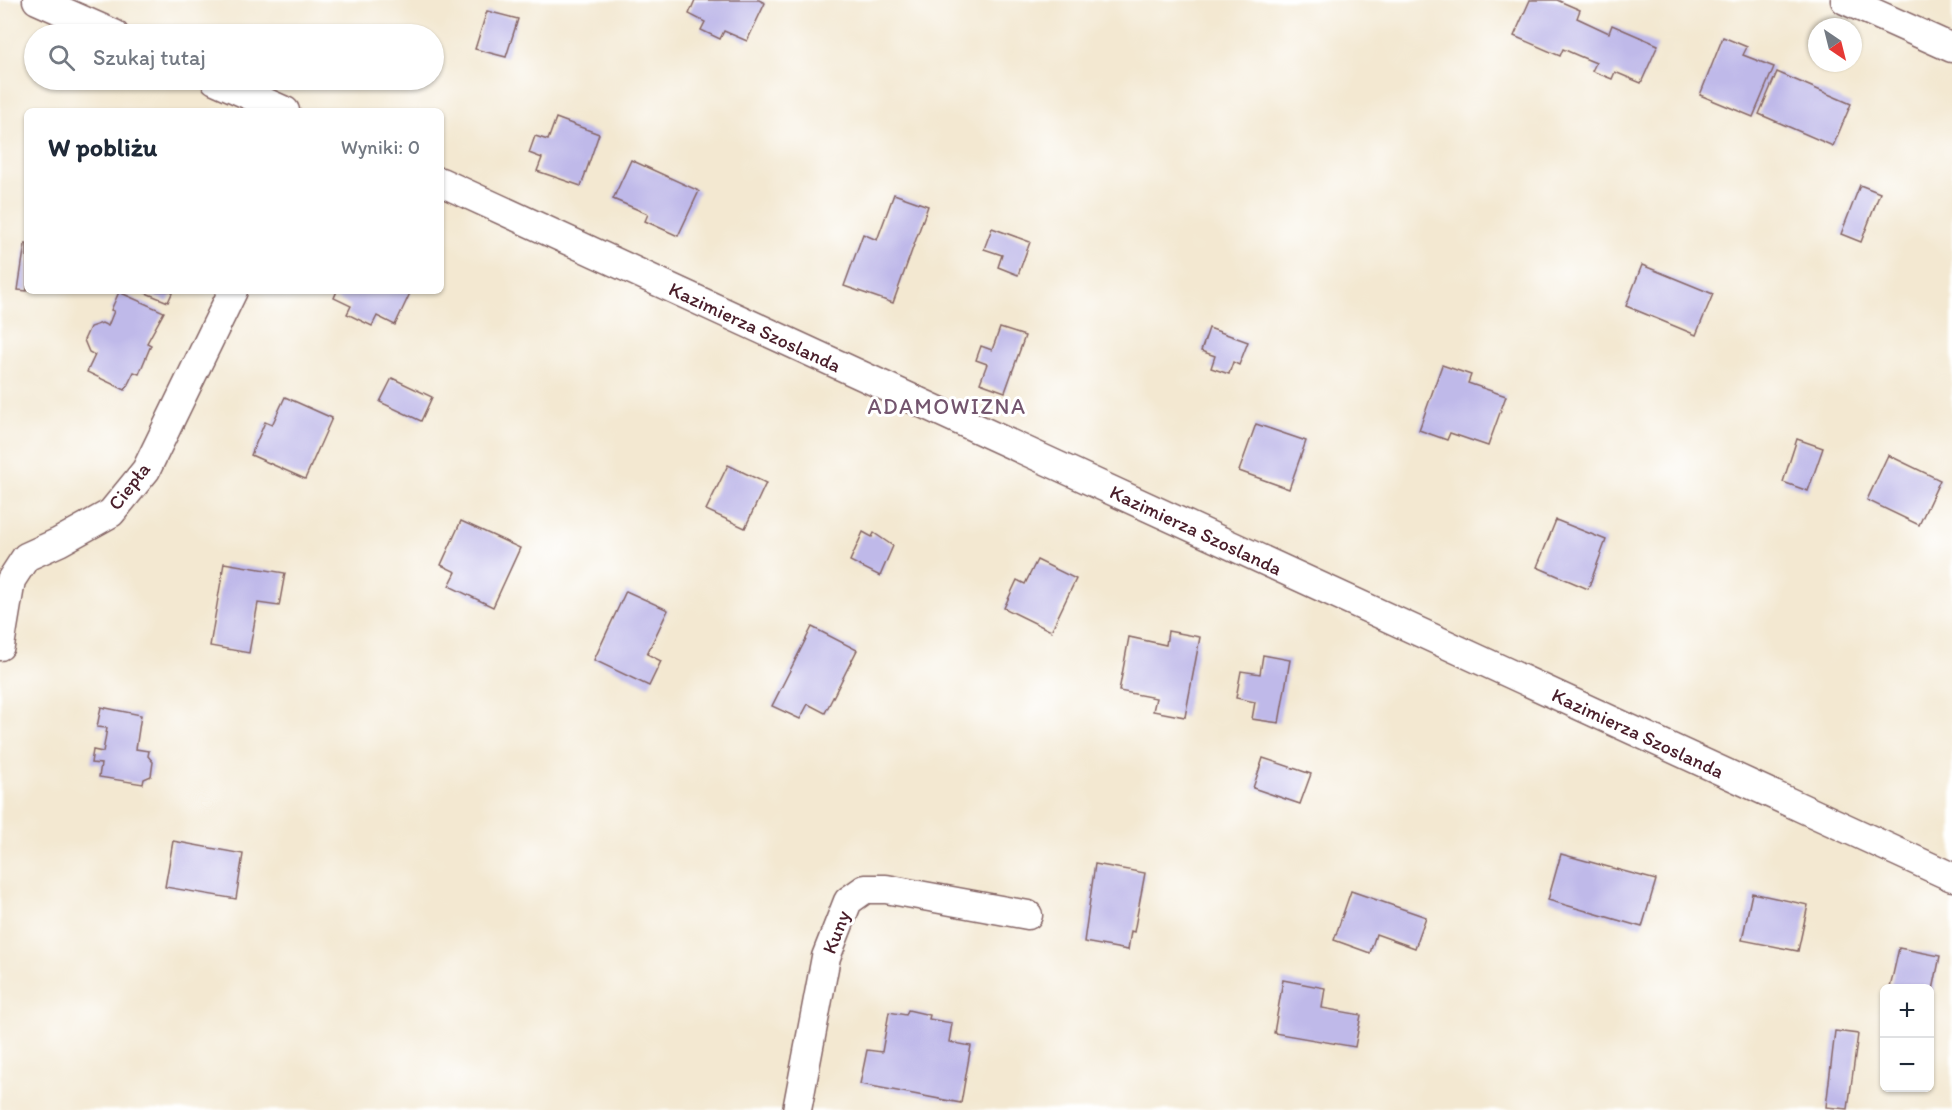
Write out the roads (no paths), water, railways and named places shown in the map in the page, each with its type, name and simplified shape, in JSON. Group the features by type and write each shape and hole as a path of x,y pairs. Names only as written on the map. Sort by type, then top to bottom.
{"street":[{"path":"37,0 91,24"},
{"path":"1845,0 1952,48"},
{"path":"238,90 278,108"},
{"name":"Kazimierza Szoslanda","path":"444,183 1952,877"},
{"name":"Ciepła","path":"0,646 10,580 26,557 59,542 111,513 146,470 232,294"},
{"name":"Kuny","path":"798,1110 826,957 848,901 865,889 886,889 1028,915"}],"district":[{"name":"ADAMOWIZNA","path":"947,406"}]}
